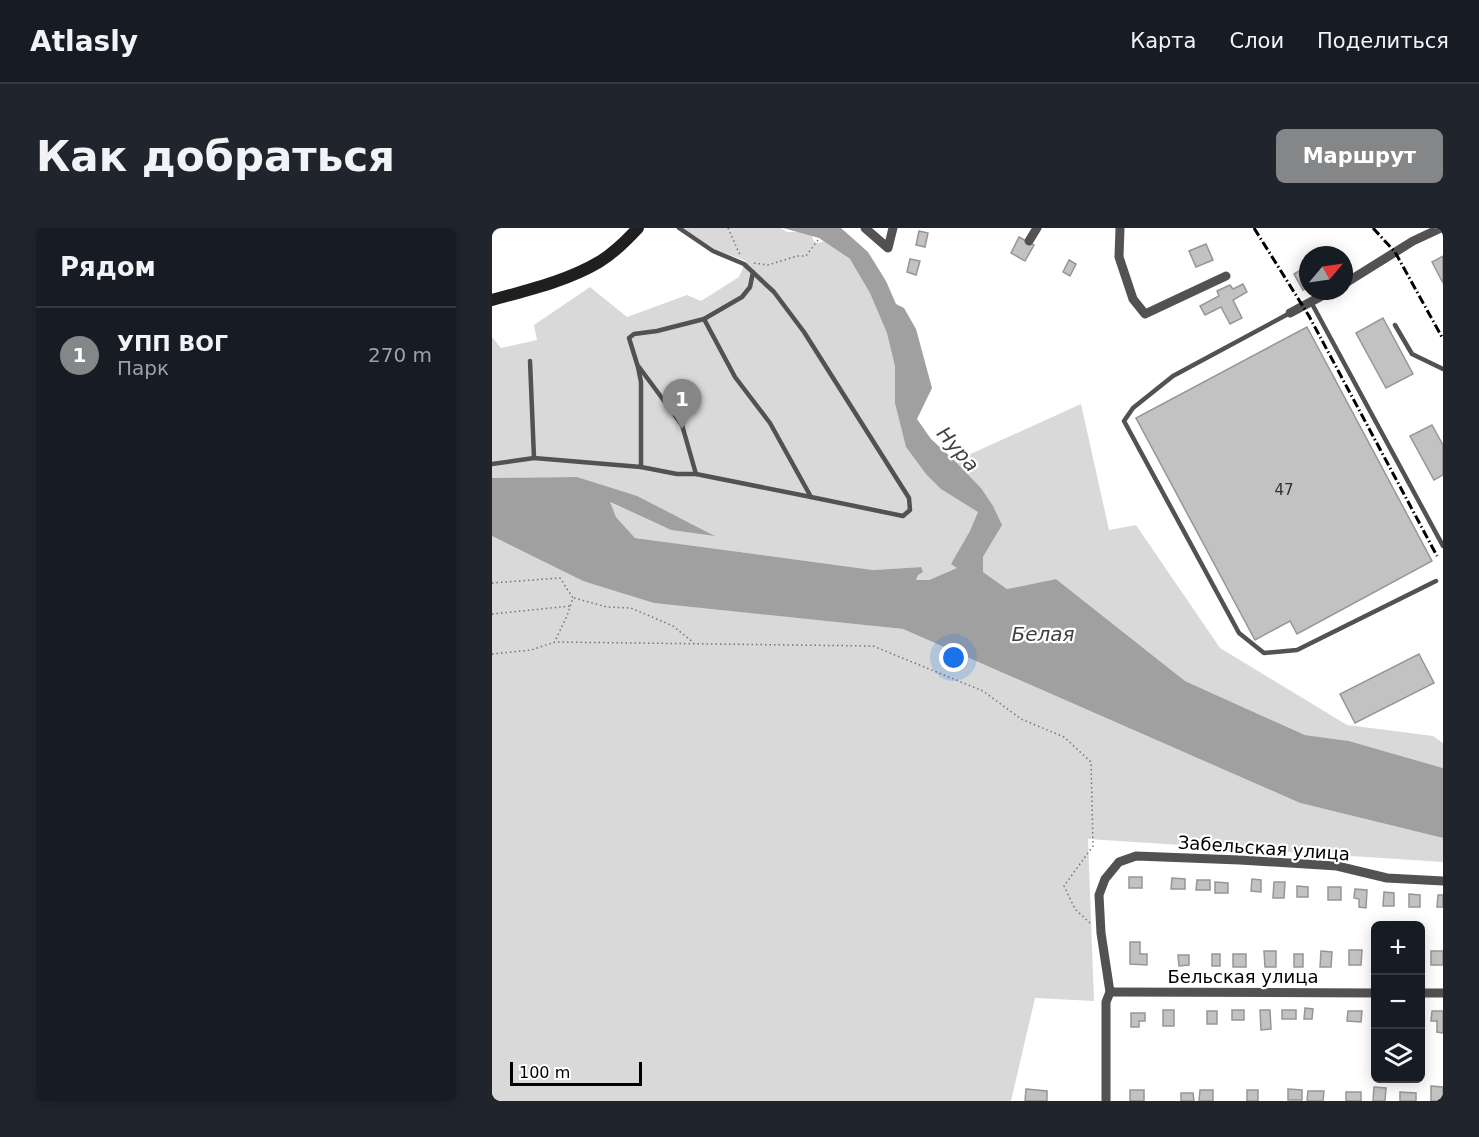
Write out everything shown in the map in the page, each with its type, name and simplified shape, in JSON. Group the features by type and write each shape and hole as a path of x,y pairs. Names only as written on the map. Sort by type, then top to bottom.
{"street":[{"path":"492,300 548,284 599,262 639,228"},
{"path":"864,228 888,248 893,228"},
{"path":"1029,241 1037,228"},
{"path":"1120,228 1119,257 1133,299 1145,314 1226,276"},
{"path":"1353,278 1413,241 1441,228"},
{"path":"1290,313 1315,300"},
{"name":"Забельская улица","path":"1101,933 1099,895 1105,879 1119,862 1136,856 1337,866 1387,878 1443,881"},
{"path":"1101,933 1110,992 1106,1002 1106,1101"},
{"name":"Бельская улица","path":"1110,992 1371,993"},
{"path":"1425,993 1443,993"}],"lane":[{"path":"492,464 534,458 641,468 677,474 696,474 903,516 910,510 909,498 804,332 774,292 744,264 713,251 679,228"},
{"path":"641,468 641,382 629,338 634,334 657,331 704,319 742,297 750,287 753,272"},
{"path":"1311,302 1443,546"},
{"path":"1290,313 1173,376 1133,408 1124,421 1239,633 1264,652 1297,650 1436,581"},
{"path":"704,319 735,376 770,423 811,497"},
{"path":"1395,325 1412,354 1443,369"},
{"path":"530,361 534,458"},
{"path":"638,367 682,425 696,474"}],"path":[{"path":"728,228 744,264 768,265 797,256 806,256 818,240"},
{"path":"492,583 560,578 573,598 607,607 631,608 673,626 694,643"},
{"path":"555,642 573,598"},
{"path":"492,614 571,605"},
{"path":"492,654 531,650 555,642 873,646 983,691 1021,719 1064,737 1091,762 1093,846 1064,886 1075,909 1101,933"}],"shaded area":[{"path":"683,228 781,228 787,232 810,232 814,241 818,243 826,241 857,265 900,342 900,417 981,509 958,568 929,580 916,580 921,567 873,570 635,538 616,517 609,502 671,530 713,535 680,518 577,477 492,478 492,337 501,348 537,340 534,325 590,287 627,317 687,295 701,301 739,277 746,261 716,250"},
{"path":"1081,404 1109,530 1136,525 1220,648 1347,725 1433,736 1443,743 1443,768 1349,741 1305,735 1185,681 1056,579 1007,589 983,572 983,557 993,540 981,488 955,461"},
{"path":"492,536 583,581 726,610 903,629 1300,803 1443,838 1443,862 1088,839 1094,1001 1035,998 1011,1101 492,1101"}],"water":[{"name":"Белая","path":"783,228 841,228 868,252 886,281 896,304 904,308 916,329 932,388 917,419 931,439 981,488 1002,525 983,557 983,572 1007,589 1056,579 1185,681 1305,735 1349,741 1443,768 1443,838 1300,803 903,629 654,603 583,581 492,536 492,478 577,477 637,496 715,536 671,530 610,502 616,517 635,538 873,570 921,567 923,572 916,580 929,580 957,568 951,564 978,512 941,489 926,474 906,447 895,403 895,366 887,333 870,293 850,259 819,238"}],"building":[{"path":"919,231 928,233 925,247 916,245"},
{"path":"1019,237 1034,245 1025,261 1011,253"},
{"path":"1206,244 1213,260 1196,267 1189,251"},
{"path":"1443,256 1443,283 1432,262"},
{"path":"910,259 920,261 916,275 907,272"},
{"path":"1069,260 1076,264 1070,276 1063,272"},
{"path":"1299,271 1299,283 1294,274"},
{"path":"1243,284 1247,292 1233,300 1242,318 1230,324 1221,307 1205,315 1200,306 1219,296 1217,291 1230,285 1233,289"},
{"path":"1383,318 1413,374 1386,388 1356,333"},
{"path":"1307,327 1432,561 1297,634 1290,621 1255,640 1136,418"},
{"path":"1432,425 1443,445 1443,475 1434,480 1410,436"},
{"path":"1419,654 1434,683 1355,723 1340,694"},
{"path":"1129,877 1142,877 1142,888 1129,888"},
{"path":"1172,878 1185,879 1185,889 1171,889"},
{"path":"1252,879 1261,880 1261,892 1251,891"},
{"path":"1197,880 1210,880 1210,890 1196,890"},
{"path":"1215,882 1228,883 1228,893 1215,893"},
{"path":"1274,882 1285,882 1284,898 1273,898"},
{"path":"1297,886 1308,887 1308,897 1297,897"},
{"path":"1328,887 1341,887 1341,900 1328,900"},
{"path":"1355,889 1367,890 1366,908 1359,907 1359,899 1354,898"},
{"path":"1384,892 1394,893 1394,906 1383,906"},
{"path":"1409,894 1420,895 1420,907 1409,907"},
{"path":"1438,895 1443,895 1443,907 1437,907"},
{"path":"1130,942 1140,942 1140,954 1147,954 1147,965 1130,964"},
{"path":"1349,950 1362,950 1361,965 1349,965"},
{"path":"1264,951 1276,951 1276,967 1265,967"},
{"path":"1321,951 1332,952 1331,967 1320,967"},
{"path":"1431,951 1443,951 1443,965 1431,965"},
{"path":"1212,954 1220,954 1220,966 1212,966"},
{"path":"1233,954 1246,954 1246,967 1233,967"},
{"path":"1294,954 1303,954 1303,967 1294,967"},
{"path":"1178,955 1189,955 1189,965 1179,966"},
{"path":"1305,1008 1313,1009 1312,1019 1304,1019"},
{"path":"1163,1010 1174,1010 1174,1026 1163,1026"},
{"path":"1232,1010 1244,1010 1244,1020 1232,1020"},
{"path":"1260,1010 1270,1010 1271,1029 1261,1030"},
{"path":"1282,1010 1296,1010 1296,1019 1282,1019"},
{"path":"1207,1011 1217,1011 1217,1024 1207,1024"},
{"path":"1348,1011 1362,1011 1361,1022 1347,1021"},
{"path":"1432,1011 1443,1011 1443,1033 1437,1032 1437,1021 1431,1021"},
{"path":"1131,1013 1145,1013 1145,1021 1139,1021 1139,1027 1131,1027"},
{"path":"1431,1086 1443,1087 1443,1101 1431,1101"},
{"path":"1374,1087 1386,1088 1385,1101 1373,1101"},
{"path":"1026,1089 1047,1091 1047,1101 1025,1101"},
{"path":"1288,1089 1302,1090 1302,1100 1288,1100"},
{"path":"1130,1090 1144,1090 1144,1101 1130,1101"},
{"path":"1200,1090 1213,1090 1213,1101 1199,1101"},
{"path":"1247,1090 1258,1090 1258,1101 1247,1101"},
{"path":"1308,1091 1324,1091 1323,1101 1307,1101"},
{"path":"1346,1092 1361,1092 1361,1101 1346,1101"},
{"path":"1400,1092 1416,1093 1416,1101 1400,1101"},
{"path":"1181,1093 1193,1093 1194,1101 1181,1101"}],"railway":[{"path":"1254,228 1309,316 1437,556"},
{"path":"1373,228 1395,252 1443,339"}],"place":[{"name":"УПП ВОГ","path":"682,429"}],"water label":[{"name":"Нура","path":"958,449"}]}
